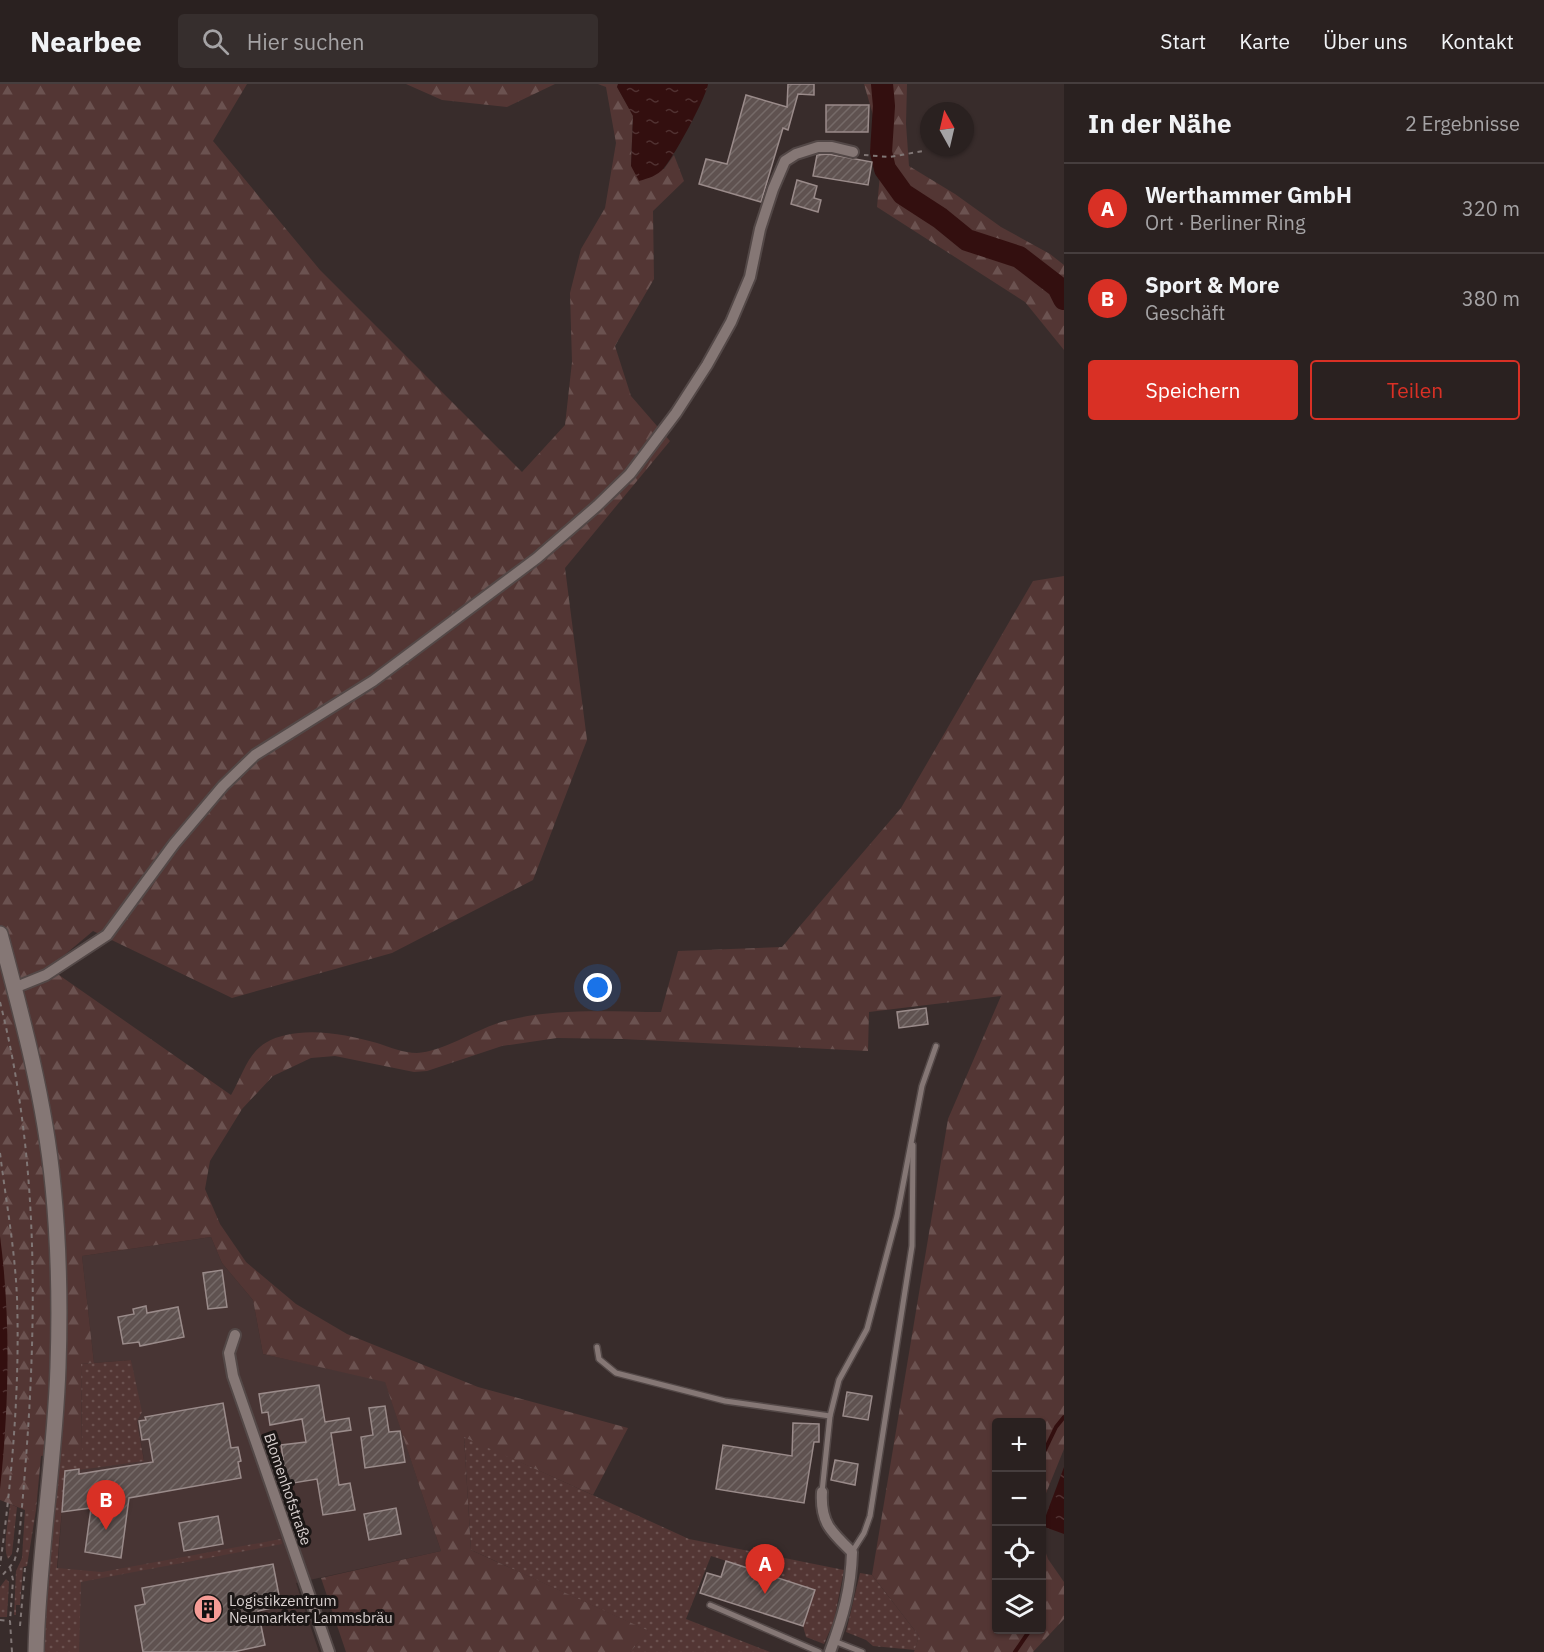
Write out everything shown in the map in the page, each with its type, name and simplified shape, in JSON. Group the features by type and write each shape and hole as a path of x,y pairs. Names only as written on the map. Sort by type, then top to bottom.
{"main road":[{"path":"0,934 46,1132 53,1185 59,1274 55,1432 40,1561 36,1652"}],"street":[{"path":"14,988 46,975 107,935 174,844 224,786 255,755 374,681 537,558 630,474 676,413 731,322 750,277 760,229 772,189 785,161 796,154 818,147 832,147 853,152"},
{"name":"Blomenhofstraße","path":"235,1335 229,1353 233,1376 329,1652"},
{"path":"822,1492 821,1507 824,1520 836,1537 852,1552 851,1583 844,1616 830,1652"}],"lane":[{"path":"822,1492 830,1416 839,1380 867,1329 897,1216 922,1086 936,1046"},
{"path":"852,1552 864,1533 870,1515 912,1246 913,1131"},
{"path":"597,1347 599,1359 616,1374 725,1401 830,1416"},
{"path":"710,1605 819,1652"},
{"path":"834,1641 862,1652"}],"path":[{"path":"870,156 890,157 920,152"},
{"path":"0,1002 25,1130 33,1304 28,1447 18,1549 10,1567 0,1578"},
{"path":"0,1153 17,1297 17,1342 15,1428 0,1566"},
{"path":"10,1567 13,1580 10,1621 12,1652"},
{"path":"20,1626 24,1568"},
{"path":"0,1620 10,1621"}],"shaded area":[{"path":"211,1237 222,1263 253,1300 263,1354 385,1381 441,1551 296,1583 319,1652 51,1652 65,1471 144,1460 137,1421 131,1360 94,1363 82,1256"}],"green space":[{"path":"0,84 247,84 213,141 320,270 522,472 565,425 572,362 570,293 581,249 605,208 616,143 606,87 598,84 618,84 617,87 633,115 631,166 664,169 674,155 684,181 653,211 654,279 615,346 631,396 670,441 565,568 587,740 533,880 392,953 232,998 93,931 49,968 231,1095 257,1050 264,1044 286,1035 309,1032 332,1033 417,1053 436,1049 498,1023 518,1018 559,1012 661,1012 678,951 782,947 901,808 1033,581 1064,576 1064,1449 1046,1493 1046,1418 992,1418 992,1634 1046,1634 1046,1553 1064,1582 1064,1619 1033,1652 914,1652 919,1636 872,1575 948,1119 1001,996 869,1012 868,1051 557,1038 502,1046 427,1071 414,1072 335,1056 311,1058 273,1076 242,1109 210,1161 205,1189 220,1224 246,1262 296,1304 347,1334 478,1387 628,1428 593,1495 464,1437 471,1550 649,1631 630,1652 346,1652 321,1578 441,1551 385,1382 263,1354 253,1300 222,1263 211,1237 82,1256 94,1363 81,1364 82,1451 41,1456 36,1510 25,1510 0,1500"},
{"path":"406,84 555,84 507,107 442,100"},
{"path":"864,84 907,84 906,124 909,166 955,194 1001,227 1050,254 1064,265 1064,350 1025,302 877,207 880,175 870,150 875,122"},
{"path":"131,1360 142,1412 137,1421 144,1461 65,1472 57,1568 102,1572 281,1539 282,1544 81,1582 79,1652 43,1652 46,1586 59,1453 82,1450 81,1364"},
{"path":"464,1436 689,1539 844,1570 834,1621 824,1644 806,1637 803,1626 815,1590 711,1556 686,1619 770,1652 630,1652 648,1631 471,1550"},
{"path":"10,1504 17,1507 12,1554 8,1559 6,1540"},
{"path":"25,1510 36,1510 27,1566 23,1567 20,1605 16,1605 16,1615 14,1615 16,1571 22,1558"},
{"path":"860,1573 872,1575 919,1636 915,1650 873,1646 866,1640 846,1632"},
{"path":"6,1579 9,1582 7,1617 0,1617 0,1587"}],"water":[{"path":"618,84 708,84 696,114 669,162 659,173 639,181 631,166 633,116 617,87"},
{"path":"0,1236 4,1267 8,1362 0,1489"},
{"path":"1064,1467 1064,1534 1046,1527 1046,1515"}],"building":[{"path":"788,84 814,84 814,95 798,94 788,130 783,128 761,202 699,184 706,159 727,164 746,95 787,107"},
{"path":"826,105 869,105 868,132 826,132"},
{"path":"828,154 872,162 868,185 813,176 817,155"},
{"path":"797,180 817,186 814,198 821,200 818,212 791,204"},
{"path":"926,1008 928,1024 899,1028 897,1012"},
{"path":"222,1270 227,1307 208,1309 203,1273"},
{"path":"146,1306 147,1313 178,1307 184,1337 140,1346 139,1342 123,1344 118,1317 134,1314 133,1309"},
{"path":"319,1385 325,1422 349,1418 351,1430 331,1433 339,1485 350,1483 355,1510 323,1515 317,1479 287,1484 281,1445 306,1442 302,1419 270,1425 268,1412 262,1413 259,1394"},
{"path":"847,1392 872,1396 868,1420 843,1416"},
{"path":"223,1403 231,1448 238,1447 241,1478 129,1498 121,1558 85,1552 91,1508 62,1512 65,1471 79,1469 79,1474 153,1462 149,1439 142,1440 139,1421 146,1420 145,1417"},
{"path":"385,1406 389,1432 400,1431 405,1462 365,1468 361,1437 373,1435 369,1408"},
{"path":"793,1423 819,1424 819,1442 814,1442 804,1503 716,1489 723,1445 792,1456"},
{"path":"835,1460 858,1464 855,1485 831,1480"},
{"path":"396,1508 401,1534 369,1540 364,1514"},
{"path":"218,1516 223,1544 184,1551 179,1523"},
{"path":"726,1561 815,1590 803,1626 700,1593 707,1573 721,1577"},
{"name":"Logistikzentrum Neumarkter Lammsbräu","path":"273,1564 281,1606 258,1611 265,1645 233,1652 143,1652 135,1606 145,1604 142,1588"}],"waterway":[{"path":"882,84 884,106 881,152 885,169 903,194 940,218 967,240 1019,257 1058,287 1064,299"},
{"path":"1046,1448 1056,1427 1064,1417"},
{"path":"1015,1652 1027,1634"}],"place":[{"name":"Sport & More","path":"106,1530"},
{"name":"Werthammer GmbH","path":"765,1594"},
{"name":"Logistikzentrum Neumarkter Lammsbräu","path":"208,1609"}]}
